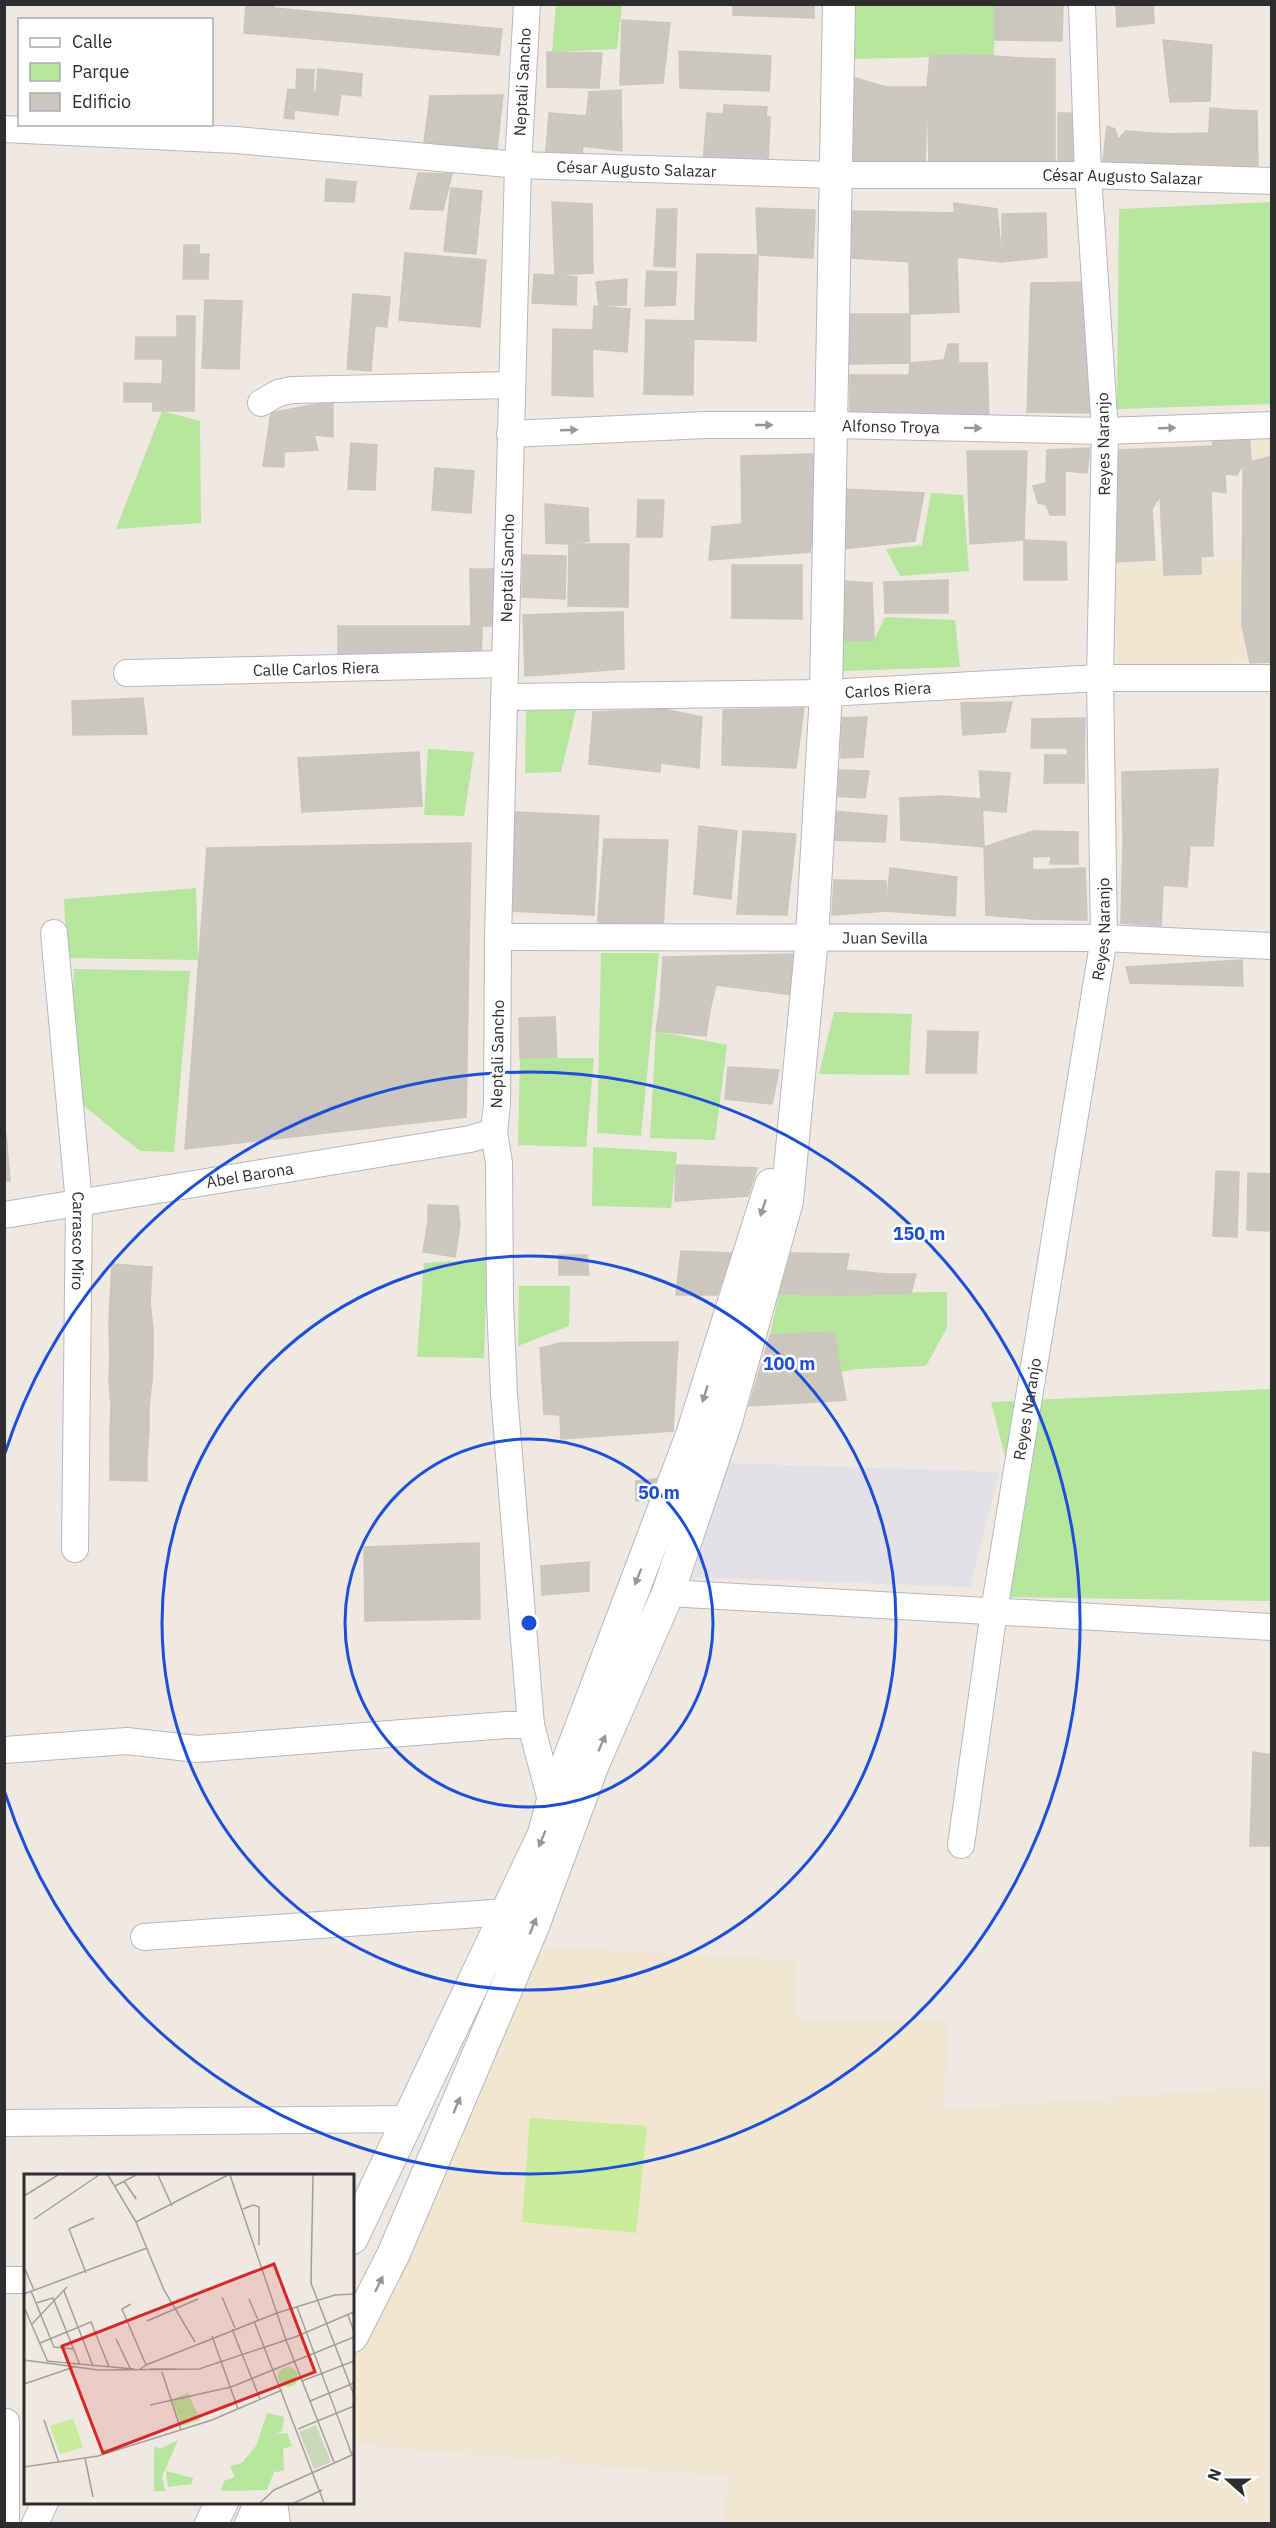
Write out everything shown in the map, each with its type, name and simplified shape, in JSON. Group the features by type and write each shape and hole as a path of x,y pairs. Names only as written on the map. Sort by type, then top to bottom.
{"street":[{"name":"Neptali Sancho","path":"526,4 518,165 510,434 498,937 497,1104 494,1132 499,1163 500,1303 504,1394 531,1725 552,1804"},
{"path":"354,2332 399,2242 533,1926 593,1764 668,1593 726,1421 787,1201 812,938 826,693 839,4"},
{"name":"Reyes Naranjo","path":"961,1845 994,1611 1104,938 1100,678 1105,430 1088,175 1082,4"},
{"name":"César Augusto Salazar","path":"4,129 236,140 518,165 834,175 1088,175 1272,181"},
{"path":"261,403 278,393 292,390 512,385"},
{"name":"Alfonso Troya","path":"510,434 694,426 830,425 1105,430 1272,425"},
{"name":"Calle Carlos Riera","path":"127,673 505,664"},
{"name":"Carlos Riera","path":"504,697 826,693 1100,678 1272,678"},
{"name":"Carrasco Miro","path":"54,933 79,1203 75,1550"},
{"name":"Juan Sevilla","path":"498,937 1104,938 1272,946"},
{"path":"354,2234 544,1834 552,1804 692,1435 795,1112"},
{"name":"Abel Barona","path":"4,1215 470,1140 494,1132"},
{"path":"668,1593 1272,1627"},
{"path":"4,1750 127,1741 196,1749 531,1725"},
{"path":"144,1937 508,1912"},
{"path":"4,2123 408,2119"},
{"path":"4,2280 24,2280"},
{"path":"6,2523 12,2422"},
{"path":"35,2523 44,2504"},
{"path":"211,2523 221,2504"},
{"path":"250,2523 260,2504"},
{"path":"274,2504 277,2523"}],"shaded area":[{"path":"1271,433 1271,661 1118,666 1112,563 1245,560 1254,434"},
{"path":"728,1463 999,1472 970,1587 692,1577"},
{"path":"543,1947 798,1960 798,2021 949,2022 943,2110 1271,2086 1271,2523 724,2523 728,2477 354,2444 354,2356"}],"green space":[{"path":"556,5 622,5 617,49 552,52"},
{"path":"845,5 995,5 994,56 845,59"},
{"path":"1271,202 1271,404 1117,409 1119,209"},
{"path":"162,411 200,421 201,523 116,529"},
{"path":"931,493 963,495 969,571 900,576 886,549 922,545"},
{"path":"885,617 955,620 960,667 843,671 843,641 874,640"},
{"path":"576,710 561,772 525,773 526,711"},
{"path":"428,749 474,752 464,816 424,815"},
{"path":"196,888 198,960 67,958 64,899"},
{"path":"601,953 659,953 641,1136 597,1133"},
{"path":"74,969 190,971 174,1152 140,1151 69,1094"},
{"path":"834,1012 912,1014 909,1075 819,1074"},
{"path":"656,1031 727,1045 715,1140 650,1138"},
{"path":"520,1058 594,1058 586,1147 518,1145"},
{"path":"593,1147 677,1152 671,1208 592,1206"},
{"path":"487,1259 484,1358 417,1357 424,1263"},
{"path":"519,1286 570,1286 569,1326 518,1346"},
{"path":"947,1292 947,1328 926,1366 855,1369 841,1372 834,1332 770,1335 779,1294"},
{"path":"1271,1389 1271,1601 1000,1597 1017,1503 991,1402"},
{"path":"530,2118 647,2126 636,2233 522,2222"}],"building":[{"path":"246,4 274,4 274,8 502,29 499,55 244,33"},
{"path":"733,4 814,4 814,18 733,15"},
{"path":"995,4 1063,4 1062,41 995,40"},
{"path":"1116,4 1153,4 1154,23 1117,27"},
{"path":"622,20 670,23 663,83 620,85"},
{"path":"1163,40 1212,45 1210,101 1170,102"},
{"path":"679,51 771,56 769,91 680,88"},
{"path":"547,52 602,53 599,88 547,87"},
{"path":"965,55 994,56 991,163 962,162"},
{"path":"965,55 962,162 929,161 927,87 930,56"},
{"path":"994,56 1022,58 1021,163 991,163"},
{"path":"1022,58 1055,59 1055,163 1021,163"},
{"path":"297,69 314,70 313,92 341,95 338,115 294,110 294,119 284,118 288,89 296,90"},
{"path":"318,69 362,74 361,96 316,92"},
{"path":"846,75 886,87 885,171 848,158"},
{"path":"886,87 927,87 925,171 885,171"},
{"path":"621,90 622,151 583,146 589,92"},
{"path":"503,95 497,149 424,143 430,96"},
{"path":"724,105 767,107 766,116 770,117 768,166 703,163 707,113 723,114"},
{"path":"1210,108 1231,110 1233,173 1207,170"},
{"path":"1231,110 1257,111 1258,174 1233,173"},
{"path":"549,113 586,116 581,165 545,161"},
{"path":"1058,113 1078,113 1077,165 1058,165"},
{"path":"1107,126 1115,129 1118,140 1126,131 1132,171 1102,170"},
{"path":"1126,131 1166,134 1168,173 1132,171"},
{"path":"1208,133 1207,170 1168,173 1166,134"},
{"path":"418,173 452,174 443,210 410,209"},
{"path":"326,179 356,182 354,202 325,201"},
{"path":"451,188 482,191 476,254 444,251"},
{"path":"552,202 592,204 593,273 555,275"},
{"path":"954,203 997,209 1002,262 956,257"},
{"path":"756,208 815,210 813,258 758,255"},
{"path":"657,209 677,209 675,267 654,266"},
{"path":"847,211 908,212 909,262 852,258"},
{"path":"908,212 955,213 959,312 910,314"},
{"path":"1046,213 1047,257 1002,262 1002,214"},
{"path":"184,245 199,245 199,254 209,254 208,279 183,279"},
{"path":"405,253 486,260 480,327 399,320"},
{"path":"697,254 758,255 756,341 694,339"},
{"path":"647,271 677,272 675,305 645,306"},
{"path":"534,274 577,277 576,305 532,303"},
{"path":"627,279 626,305 599,306 596,282"},
{"path":"1089,282 1091,413 1027,412 1031,283"},
{"path":"353,294 390,297 387,327 375,326 371,371 347,369"},
{"path":"205,300 242,301 239,369 202,368"},
{"path":"594,306 630,309 627,352 592,349"},
{"path":"848,314 910,314 910,363 847,364"},
{"path":"177,316 195,316 194,411 153,411 153,402 124,402 124,383 162,384 163,359 135,359 136,337 177,337"},
{"path":"646,320 694,321 693,395 644,394"},
{"path":"553,329 592,330 593,397 552,395"},
{"path":"948,344 958,344 959,375 909,375 910,363 944,360"},
{"path":"959,363 987,363 989,417 959,414"},
{"path":"850,375 959,375 959,414 850,413"},
{"path":"333,401 333,437 314,435 318,450 284,452 284,467 263,466 271,413"},
{"path":"1249,432 1251,460 1243,464 1237,475 1225,474 1226,493 1211,491 1213,433"},
{"path":"351,443 377,445 375,490 348,489"},
{"path":"1214,446 1211,491 1160,496 1152,509 1112,511 1116,450"},
{"path":"1090,448 1087,473 1065,471 1065,515 1050,515 1046,505 1038,503 1033,486 1046,483 1047,450"},
{"path":"967,451 1027,451 1024,540 970,544"},
{"path":"814,454 815,522 742,524 741,456"},
{"path":"1272,456 1272,625 1242,625 1243,464"},
{"path":"435,468 474,471 471,513 432,510"},
{"path":"843,489 924,493 915,541 842,549"},
{"path":"1211,491 1213,556 1201,557 1201,574 1164,575 1160,496"},
{"path":"638,500 664,500 662,537 637,537"},
{"path":"545,504 588,508 589,541 569,544 546,543"},
{"path":"1152,509 1155,560 1114,562 1112,511"},
{"path":"815,522 810,552 709,560 712,527"},
{"path":"1024,540 1066,542 1067,580 1024,580"},
{"path":"569,544 629,544 628,607 568,606"},
{"path":"523,555 566,556 565,599 522,597"},
{"path":"732,565 802,565 802,619 732,618"},
{"path":"470,569 501,569 502,626 471,626"},
{"path":"948,580 948,613 885,613 884,582"},
{"path":"844,581 872,583 874,640 843,641"},
{"path":"623,612 624,669 583,672 579,613"},
{"path":"579,613 583,672 556,674 553,614"},
{"path":"553,614 556,674 525,676 523,615"},
{"path":"1242,625 1272,626 1272,662 1250,663"},
{"path":"338,626 482,626 481,664 338,663"},
{"path":"143,698 147,734 73,735 72,701"},
{"path":"1012,702 1005,732 963,735 961,703"},
{"path":"804,708 796,768 722,765 723,710"},
{"path":"664,709 660,772 589,764 593,712"},
{"path":"664,709 702,717 699,768 661,763"},
{"path":"867,717 863,757 841,758 841,718"},
{"path":"1085,718 1084,783 1044,783 1045,755 1068,755 1067,748 1031,748 1032,719"},
{"path":"419,752 422,806 302,812 298,758"},
{"path":"1218,769 1213,846 1123,845 1122,772"},
{"path":"837,770 869,771 865,798 832,796"},
{"path":"979,771 1010,773 1006,812 982,810"},
{"path":"942,796 940,843 901,840 900,798"},
{"path":"942,796 982,799 984,847 940,843"},
{"path":"834,811 887,816 885,842 832,840"},
{"path":"515,812 599,816 594,915 510,911"},
{"path":"699,826 737,831 731,899 694,894"},
{"path":"743,831 796,834 787,915 737,914"},
{"path":"1033,831 1078,832 1078,864 1050,864 1051,856 1032,857"},
{"path":"1033,831 1032,919 986,915 984,847"},
{"path":"604,839 668,840 663,930 597,930"},
{"path":"471,843 466,1117 185,1149 207,848"},
{"path":"1123,845 1190,846 1187,887 1122,882"},
{"path":"890,868 957,877 955,916 886,911"},
{"path":"1085,868 1087,920 1032,919 1032,870"},
{"path":"834,880 886,881 886,911 832,915"},
{"path":"1122,882 1163,885 1161,926 1121,923"},
{"path":"794,954 793,995 716,985 710,1010 660,1003 663,957"},
{"path":"1242,960 1243,986 1130,983 1126,967"},
{"path":"660,1003 710,1010 706,1036 656,1031"},
{"path":"555,1017 557,1057 520,1058 519,1018"},
{"path":"928,1031 978,1032 976,1073 926,1073"},
{"path":"728,1067 779,1070 772,1104 725,1099"},
{"path":"6,1134 10,1181 4,1181 4,1135"},
{"path":"676,1165 757,1168 748,1196 675,1201"},
{"path":"1216,1171 1239,1172 1237,1237 1213,1236"},
{"path":"1248,1173 1272,1174 1269,1231 1247,1230"},
{"path":"428,1205 458,1206 460,1226 455,1257 423,1252"},
{"path":"681,1251 732,1253 717,1295 676,1295"},
{"path":"791,1253 849,1254 841,1295 779,1294"},
{"path":"559,1255 587,1255 589,1275 559,1275"},
{"path":"112,1264 152,1267 150,1303 110,1300"},
{"path":"846,1270 885,1274 885,1294 841,1295"},
{"path":"885,1274 916,1274 911,1293 885,1294"},
{"path":"110,1300 150,1303 153,1329 109,1326"},
{"path":"109,1326 153,1329 153,1356 110,1358"},
{"path":"834,1332 846,1400 749,1406 770,1335"},
{"path":"678,1342 673,1431 561,1439 560,1415 544,1414 540,1348 560,1343"},
{"path":"153,1356 152,1380 109,1378 110,1358"},
{"path":"109,1378 152,1380 149,1406 111,1406"},
{"path":"111,1406 149,1406 149,1432 110,1432"},
{"path":"110,1432 149,1432 147,1459 110,1458"},
{"path":"110,1458 147,1459 147,1481 110,1480"},
{"path":"664,1477 668,1496 648,1500 648,1480"},
{"path":"648,1480 648,1500 636,1501 636,1481"},
{"path":"479,1543 480,1619 365,1621 364,1547"},
{"path":"589,1562 589,1591 542,1595 541,1566"},
{"path":"1253,1752 1272,1755 1272,1846 1250,1846"}]}
